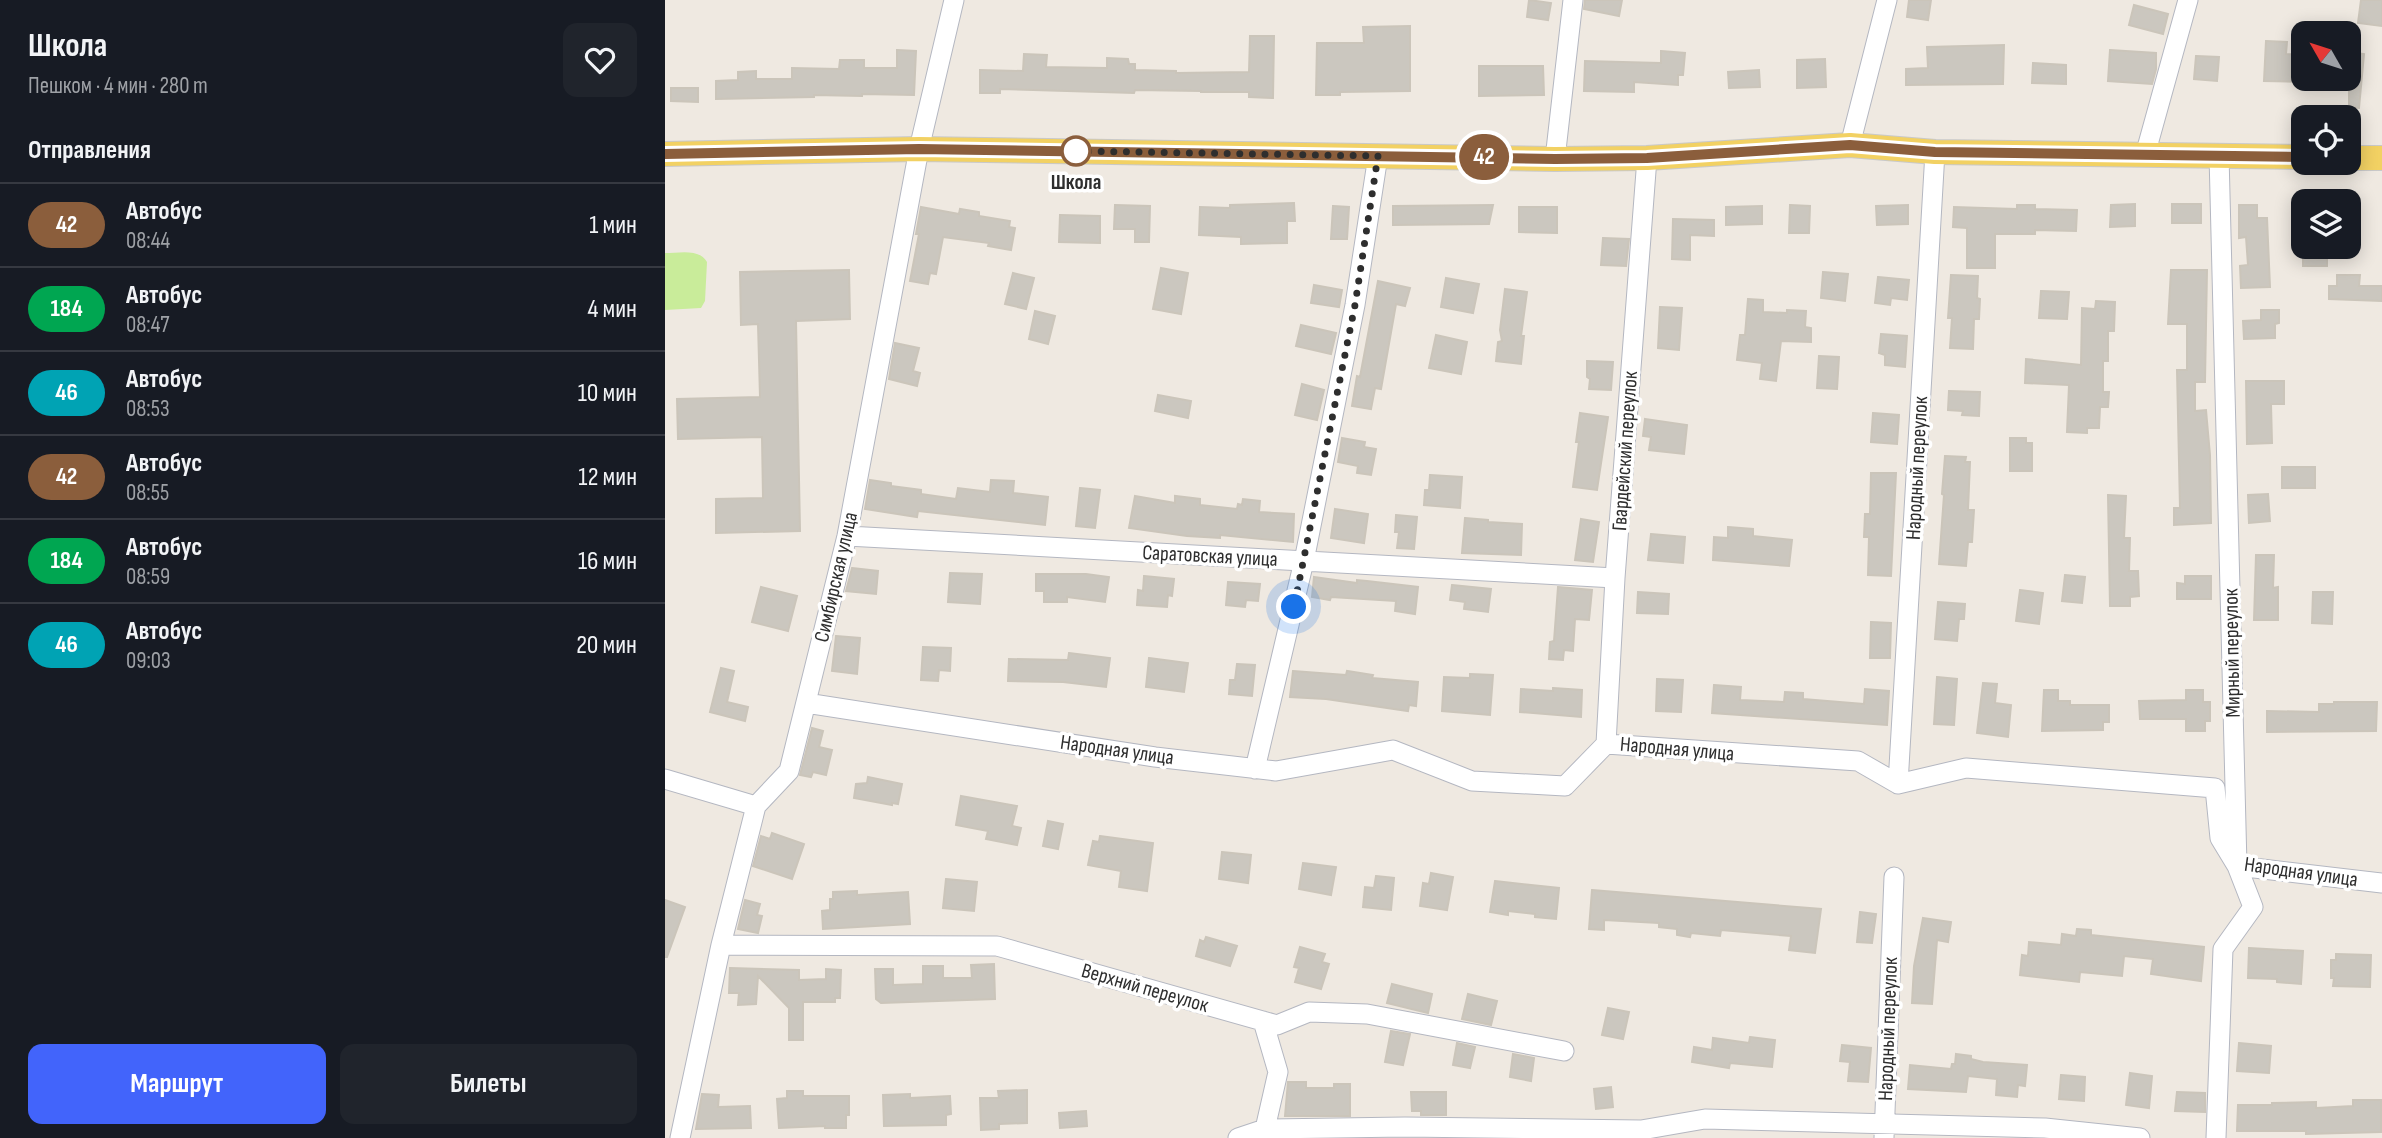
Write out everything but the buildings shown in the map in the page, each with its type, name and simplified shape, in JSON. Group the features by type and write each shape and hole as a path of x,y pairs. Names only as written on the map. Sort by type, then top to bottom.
{"main road":[{"path":"665,154 919,149 1555,159 1647,158 1850,145 1935,152 2291,157"},
{"path":"2361,158 2382,158"}],"street":[{"name":"Симбирская улица","path":"680,1138 721,945 756,806 789,771 848,536 919,149 954,0"},
{"path":"1555,159 1573,0"},
{"path":"1850,145 1887,0"},
{"path":"2145,155 2188,0"},
{"name":"Народный переулок","path":"1898,784 1935,152"},
{"name":"Мирный переулок","path":"2216,1138 2223,948 2253,907 2238,866 2220,155"},
{"path":"1255,769 1304,561 1355,305 1378,156"},
{"name":"Гвардейский переулок","path":"1607,744 1615,578 1647,158"},
{"name":"Саратовская улица","path":"848,536 1615,578"},
{"name":"Народная улица","path":"806,704 1141,755 1276,772 1393,750 1472,781 1565,786 1607,744 1858,761 1898,784 1966,768 2215,788 2220,838 2238,866 2382,883"},
{"path":"665,779 756,806"},
{"name":"Народный переулок","path":"1884,1130 1895,877"},
{"name":"Верхний переулок","path":"721,945 997,946 1277,1025 1309,1012 1367,1014 1564,1051"},
{"path":"1262,1134 1278,1072 1263,1021"},
{"path":"1238,1138 1262,1134 1405,1127 1641,1129 1705,1119 1884,1130 2045,1128 2140,1138"}],"green space":[{"path":"665,253 694,253 707,262 705,301 701,308 665,310"}],"bus line":[{"name":"42","path":"665,154 919,149 1555,159 1647,158 1850,145 1935,152 2291,157"}],"place":[{"name":"Школа","path":"1076,151"}],"route":[{"path":"1076,151 1378,156 1355,305 1294,607"}]}
